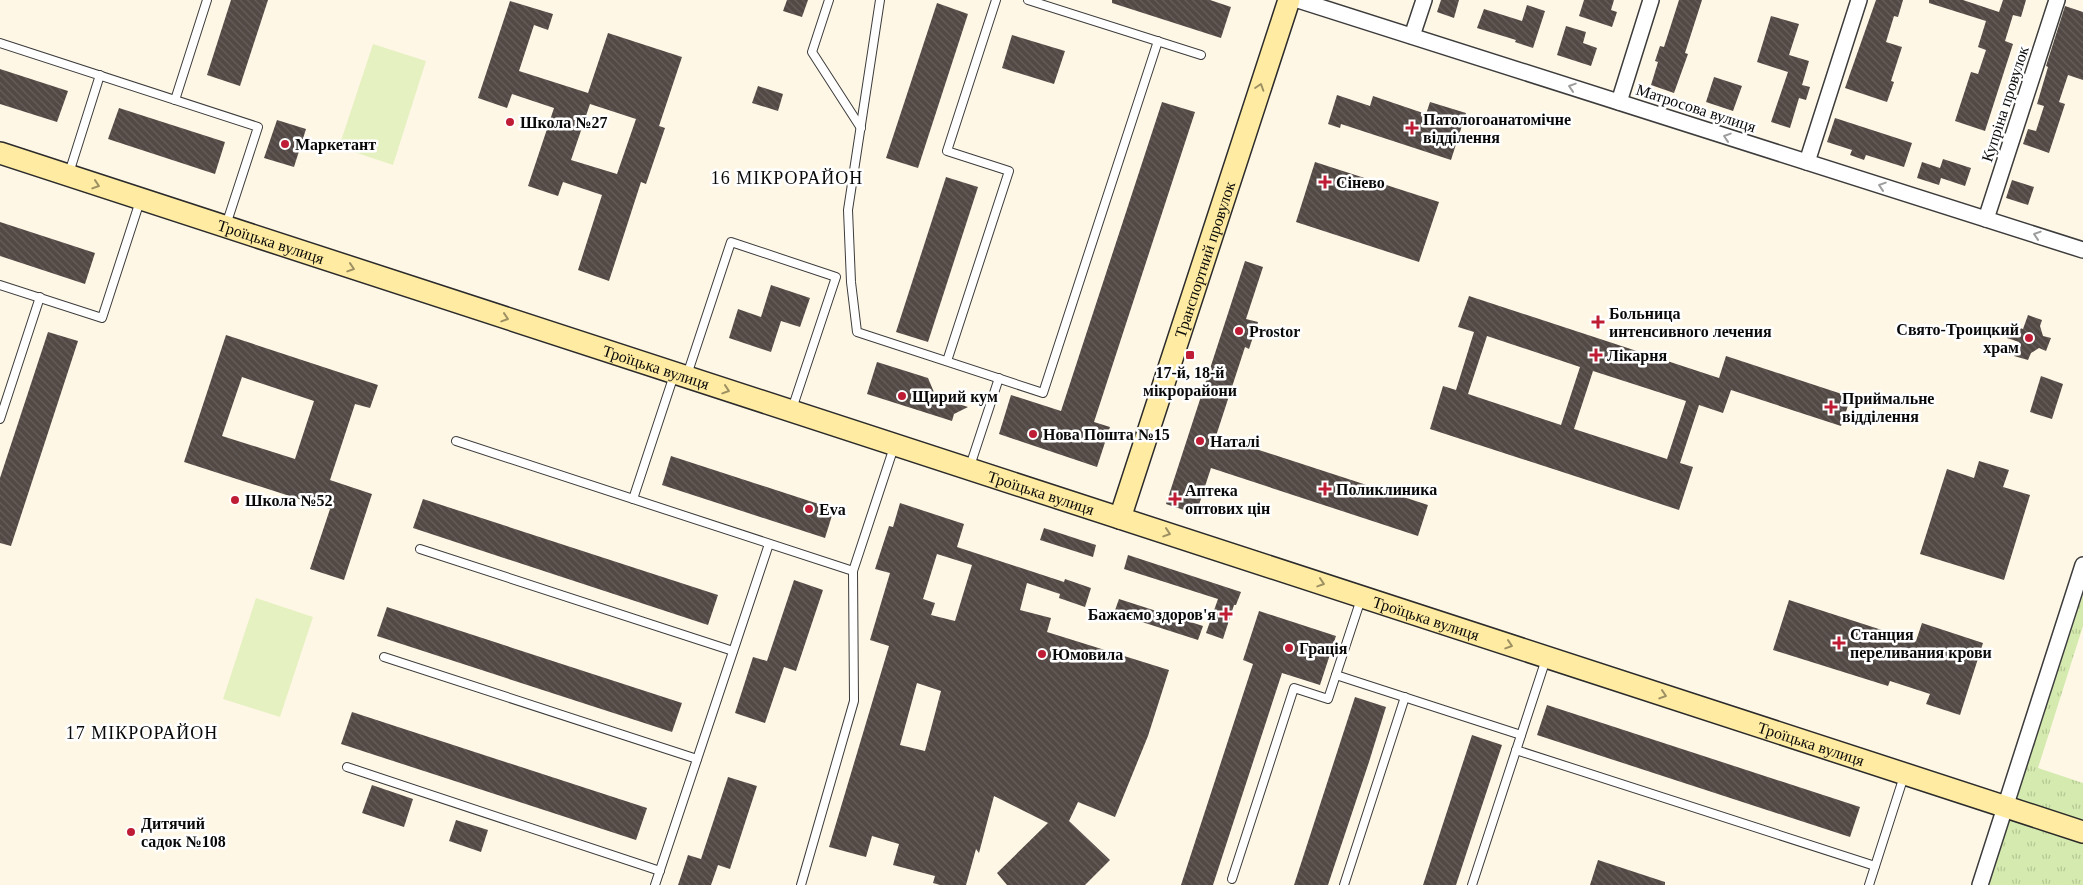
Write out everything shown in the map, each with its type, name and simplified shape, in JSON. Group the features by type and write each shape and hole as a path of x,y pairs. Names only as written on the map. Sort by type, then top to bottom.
{"street":[{"name":"Транспортний провулок","path":"1120,518 1289,0"},
{"name":"Матросова вулиця","path":"1298,0 2083,250"},
{"path":"1412,36 1424,0"},
{"path":"1619,102 1652,0"},
{"path":"1806,162 1859,0"},
{"name":"Купріна провулок","path":"1986,220 2057,0"},
{"name":"Троїцька вулиця","path":"0,154 2083,832"},
{"path":"1980,885 2083,565"}],"lane":[{"path":"175,100 207,0"},
{"path":"829,0 812,52 861,128"},
{"path":"880,0 848,210 851,282 857,332 1043,393 1158,41"},
{"path":"946,361 1009,171 947,151 996,0"},
{"path":"1028,0 1200,55"},
{"path":"0,43 258,127 226,227"},
{"path":"68,176 100,75"},
{"path":"0,284 102,318 141,199"},
{"path":"633,499 731,242 836,277 792,411"},
{"path":"0,419 40,298"},
{"path":"969,469 999,378"},
{"path":"456,440 853,572"},
{"path":"801,885 854,701 853,572 895,445"},
{"path":"656,885 769,544"},
{"path":"420,549 733,651"},
{"path":"1232,880 1294,688 1328,699 1361,597"},
{"path":"384,657 697,759"},
{"path":"1472,885 1546,657"},
{"path":"1336,675 1521,735"},
{"path":"1344,885 1405,697"},
{"path":"1516,750 1875,866"},
{"path":"347,767 660,871"},
{"path":"1869,885 1905,774"}],"green space":[{"path":"373,44 426,61 393,165 339,147"},
{"path":"2083,594 2083,626 2038,768 2083,783 2083,821 2016,800"},
{"path":"256,598 313,617 280,717 223,699"},
{"path":"2010,819 2083,842 2083,885 1989,885"}],"building":[{"path":"231,0 268,0 240,86 207,75"},
{"path":"787,0 808,0 802,17 783,11"},
{"path":"1112,0 1210,0 1231,7 1221,38 1112,3"},
{"path":"1441,0 1459,0 1454,18 1437,12"},
{"path":"1584,0 1614,0 1611,10 1617,12 1612,27 1579,16"},
{"path":"1679,0 1702,0 1685,53 1688,54 1674,93 1651,85 1658,62 1655,61 1660,46 1664,47"},
{"path":"1876,0 1903,0 1898,17 1894,16 1886,42 1902,47 1891,81 1894,82 1887,102 1845,88"},
{"path":"1929,0 1963,0 1999,12 2003,0 2026,0 2021,17 2013,15 2005,41 2013,44 1985,131 1955,121 1971,72 1978,74 1986,50 1978,47 1986,21 1929,3"},
{"path":"510,1 553,14 548,30 534,25 519,71 588,93 608,33 682,57 659,126 665,128 646,184 641,182 609,281 578,270 602,195 563,182 558,196 528,186 554,108 512,94 507,108 478,98","holes":["590,104 636,119 617,174 571,160"]},
{"path":"937,3 968,14 918,168 886,158"},
{"path":"1527,5 1545,11 1533,48 1515,42 1516,40 1477,28 1484,9 1522,21"},
{"path":"2065,6 2083,12 2083,80 2068,75 2059,102 2065,104 2049,153 2023,144 2028,129 2036,131 2044,106 2037,104 2048,67 2046,66"},
{"path":"1771,16 1799,24 1789,55 1809,61 1802,85 1810,87 1806,100 1799,98 1790,128 1771,122 1788,72 1757,62"},
{"path":"1566,26 1586,32 1583,43 1597,48 1591,66 1557,55"},
{"path":"1012,35 1065,51 1054,84 1002,68"},
{"path":"0,69 68,91 57,122 0,104"},
{"path":"1714,77 1742,86 1733,111 1706,102"},
{"path":"758,86 783,94 778,111 752,103"},
{"path":"1337,95 1370,106 1373,96 1426,114 1430,102 1466,113 1451,160 1341,124 1340,128 1328,124"},
{"path":"1162,102 1195,112 1094,422 1110,427 1097,467 999,434 1011,395 1061,411"},
{"path":"119,108 225,142 215,174 108,139"},
{"path":"1835,118 1912,143 1904,167 1866,155 1864,160 1850,155 1852,150 1827,142"},
{"path":"277,120 306,129 294,167 264,158"},
{"path":"1943,159 1971,168 1965,186 1941,178 1939,185 1917,178 1922,162 1940,168"},
{"path":"1315,162 1439,202 1419,262 1296,222"},
{"path":"946,177 978,187 928,342 896,332"},
{"path":"2012,180 2034,187 2028,205 2006,198"},
{"path":"0,222 95,253 85,284 0,256"},
{"path":"1245,261 1263,267 1246,319 1258,322 1249,349 1245,347 1216,436 1428,505 1418,536 1211,468 1196,514 1166,504"},
{"path":"771,285 810,298 800,327 781,321 771,352 729,338 738,309 761,317"},
{"path":"1469,296 1719,378 1726,356 1851,397 1841,426 1731,390 1723,413 1699,405 1680,463 1693,467 1679,510 1430,429 1443,386 1456,390 1474,332 1458,327","holes":["1487,336 1580,367 1561,425 1468,394","1593,371 1686,401 1667,459 1574,429"]},
{"name":"Свято-Троицкий храм","path":"2028,315 2042,320 2040,326 2043,336 2051,338 2046,351 2039,348 2031,353 2028,360 2014,356 2019,342 2007,338 2011,325 2023,329"},
{"path":"48,332 78,341 11,546 0,543 0,478"},
{"path":"226,335 378,385 370,408 355,404 330,480 372,494 344,580 310,569 330,509 184,462","holes":["242,377 314,401 295,459 222,436"]},
{"path":"877,362 928,378 936,397 968,407 954,414 952,421 867,394"},
{"path":"2041,376 2063,384 2052,419 2030,412"},
{"path":"671,456 834,509 825,538 662,485"},
{"path":"1979,461 2009,470 2003,487 2030,495 2004,580 1920,554 1947,469 1974,478"},
{"path":"423,499 718,595 708,625 413,528"},
{"name":"Юмовила","path":"900,503 964,524 957,547 1064,582 1065,579 1091,588 1085,607 1059,598 1060,594 1027,583 1020,610 1051,618 1047,632 1169,670 1148,736 1115,817 1078,802 1069,821 1110,860 1085,885 1007,885 997,873 1048,823 994,796 979,853 976,849 966,885 940,885 933,883 935,876 893,865 899,844 872,836 866,857 829,847 889,646 870,640 890,573 875,569 889,526 893,527","holes":["937,554 972,565 955,621 931,615 935,603 923,599","917,683 941,691 925,751 900,745"]},
{"path":"1044,528 1096,545 1093,557 1040,540"},
{"path":"1128,555 1241,592 1236,605 1234,605 1223,639 1206,633 1218,599 1124,569"},
{"path":"794,580 823,590 796,671 784,667 765,723 735,713 753,657 767,661"},
{"path":"1119,599 1203,626 1198,640 1114,613"},
{"path":"1789,600 1916,641 1922,623 1983,643 1960,715 1926,704 1930,694 1890,681 1888,686 1773,650"},
{"path":"387,607 682,703 672,732 377,636"},
{"path":"1259,611 1336,636 1320,685 1282,673 1213,885 1181,885 1253,664 1243,660"},
{"path":"1355,697 1386,707 1369,762 1328,885 1294,885"},
{"path":"1547,705 1860,807 1850,837 1537,735"},
{"path":"352,712 647,808 636,840 341,744"},
{"path":"1472,735 1502,745 1456,885 1423,885"},
{"path":"728,777 757,786 730,869 718,865 711,885 678,885 688,855 701,859"},
{"path":"372,785 413,799 404,827 362,813"},
{"path":"456,820 488,830 481,852 449,841"},
{"path":"1598,860 1665,882 1665,885 1590,885"}],"place":[{"name":"Школа №27","path":"510,122"},
{"name":"Патологоанатомічне відділення","path":"1412,128"},
{"name":"Маркетант","path":"285,144"},
{"name":"Сінево","path":"1325,182"},
{"name":"Больница интенсивного лечения","path":"1598,322"},
{"name":"Prostor","path":"1239,331"},
{"name":"Свято-Троицкий храм","path":"2029,338"},
{"name":"17-й, 18-й мікрорайони","path":"1190,355"},
{"name":"Лікарня","path":"1596,355"},
{"name":"Щирий кум","path":"902,396"},
{"name":"Приймальне відділення","path":"1831,407"},
{"name":"Нова Пошта №15","path":"1033,434"},
{"name":"Наталі","path":"1200,441"},
{"name":"Поликлиника","path":"1325,489"},
{"name":"Аптека оптових цін","path":"1175,499"},
{"name":"Школа №52","path":"235,500"},
{"name":"Eva","path":"809,509"},
{"name":"Бажаємо здоров'я","path":"1226,614"},
{"name":"Станция переливания крови","path":"1839,643"},
{"name":"Грація","path":"1289,648"},
{"name":"Юмовила","path":"1042,654"},
{"name":"Дитячий садок №108","path":"131,832"}],"district":[{"name":"16 МІКРОРАЙОН","path":"787,178"},
{"name":"17 МІКРОРАЙОН","path":"142,733"}]}
